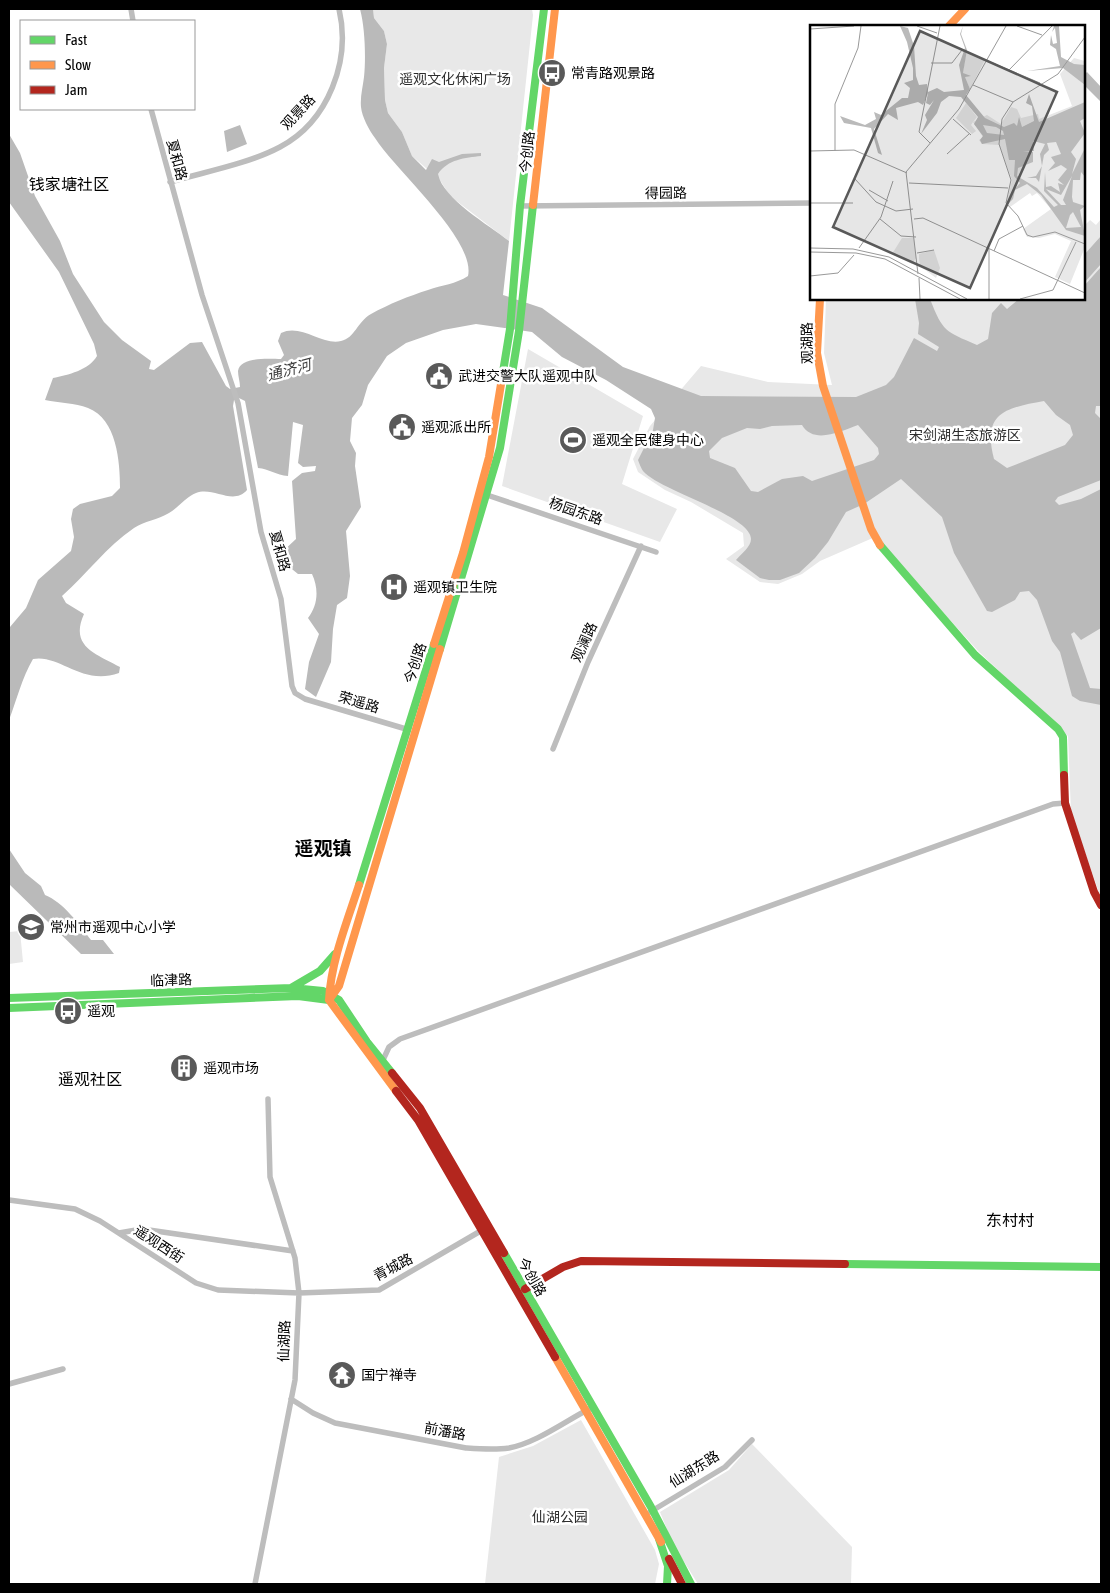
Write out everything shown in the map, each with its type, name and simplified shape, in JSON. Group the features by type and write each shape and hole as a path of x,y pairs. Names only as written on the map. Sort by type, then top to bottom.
{"main road":[{"name":"今创路","path":"544,9 520,206 510,329 489,457 463,553 406,729 341,941 330,996 418,1120 525,1289 589,1408"},
{"name":"今创路","path":"330,996 339,986 500,448 518,331 555,9"},
{"path":"950,25 965,9"},
{"name":"观湖路","path":"820,300 817,353 823,386 863,508 881,546 975,655 1058,729 1063,737 1065,803 1094,892 1101,905"},
{"path":"290,988 320,971 332,959 341,941"},
{"name":"临津路","path":"9,998 290,988 318,990 330,996"},
{"name":"今创路","path":"330,996 420,1108 485,1228 691,1584"},
{"name":"临津路","path":"9,1008 330,996"},
{"path":"525,1289 563,1267 581,1261 1101,1267"},
{"name":"今创路","path":"649,1512 659,1538 682,1584"},
{"path":"659,1538 668,1566 666,1584"}],"street":[{"name":"观景路","path":"170,182 257,156 280,147 298,135 313,119 335,81 341,62 344,41 339,9"},
{"name":"夏和路","path":"151,110 202,295 238,403 261,532 282,606 292,686 295,693 305,699"},
{"name":"得园路","path":"520,206 810,203"},
{"name":"杨园东路","path":"487,495 656,552"},
{"name":"观澜路","path":"553,749 588,662 641,546"},
{"name":"荣遥路","path":"305,699 406,729"},
{"path":"383,1060 389,1047 400,1039 978,830 1053,804 1065,803"},
{"name":"仙湖路","path":"255,1584 295,1380 299,1293 293,1251 270,1177 268,1099"},
{"name":"遥观西街","path":"9,1200 75,1209 118,1233 196,1283 218,1290 299,1293"},
{"name":"青城路","path":"299,1293 379,1290 485,1228"},
{"path":"118,1233 142,1229 293,1251"},
{"path":"9,1384 63,1369"},
{"name":"前潘路","path":"291,1399 312,1413 336,1423 466,1448 487,1450 510,1448 530,1440 589,1408"},
{"name":"仙湖东路","path":"649,1512 725,1467 752,1440"}],"green space":[{"name":"遥观文化休闲广场","path":"373,9 532,9 533,15 509,241 450,196 440,180 412,156 402,132 388,113 385,100 384,68 387,44 384,31 374,18"},
{"name":"宋剑湖生态旅游区","path":"1101,219 1101,898 1071,813 1068,736 979,652 875,537 820,561 802,574 778,584 760,582 726,559 744,546 743,533 691,502 665,490 638,472 633,459 650,426 701,366 768,382 832,385 824,353 826,300 1085,300 1085,225 1090,220 1096,225"},
{"name":"遥观全民健身中心","path":"528,349 643,416 622,484 677,509 660,542 502,486"},
{"path":"20,931 23,962 9,964 9,932"},
{"name":"仙湖公园","path":"581,1420 655,1550 659,1564 655,1584 485,1584 499,1457 533,1446"},
{"path":"752,1444 852,1547 851,1584 698,1584 673,1544 660,1512 729,1470"}],"water":[{"name":"通济河","path":"360,9 373,9 374,18 384,31 387,44 384,68 385,100 388,113 402,132 412,156 426,170 432,159 439,162 462,154 481,153 481,156 452,162 438,174 448,193 457,202 509,241 503,295 542,308 623,367 701,396 856,397 886,385 894,377 914,338 937,351 939,347 918,334 919,323 915,300 930,300 938,318 946,329 958,337 977,345 988,339 992,313 1001,303 1007,309 1018,300 1085,300 1085,285 1101,267 1101,406 1096,406 1095,413 1101,419 1101,480 1058,497 1055,501 1059,505 1081,499 1101,489 1101,628 1081,640 1074,632 1071,634 1090,688 1101,689 1101,705 1080,701 1072,696 1060,652 1052,641 1037,600 1029,591 1020,592 1015,600 992,612 987,611 954,553 942,517 901,479 864,504 846,512 828,542 799,573 780,580 760,578 736,560 748,548 751,542 747,530 737,521 667,487 643,471 638,460 653,430 655,418 651,409 606,380 562,357 532,332 476,324 443,330 406,343 387,356 368,385 362,405 352,418 350,441 356,453 355,466 361,507 346,531 350,576 347,598 337,605 331,662 316,697 305,689 309,662 319,634 308,618 316,602 316,585 312,574 298,574 282,561 281,553 296,539 292,481 302,473 315,471 316,466 303,467 298,463 303,425 293,422 288,476 258,468 245,401 239,398 234,400 233,406 247,490 236,496 209,492 196,493 169,513 138,526 114,544 62,596 66,603 84,614 80,625 80,634 83,642 95,653 120,667 119,673 93,676 52,661 33,659 9,720 10,627 26,608 38,580 71,551 74,537 71,519 73,509 80,504 112,496 120,488 118,454 111,431 105,421 88,408 45,400 53,378 84,368 97,356 94,344 59,272 9,202 9,134 20,153 35,196 60,241 73,274 104,322 122,340 151,361 149,369 154,370 190,343 202,342 226,386 230,389 240,387 238,371 244,363 256,359 281,359 284,355 278,341 281,333 289,331 304,332 334,342 341,341 350,337 366,317 378,310 433,288 454,283 468,276 467,261 460,244 448,225 385,152 364,119 361,95 365,61 364,33","holes":["1044,401 1056,415 1070,425 1073,435 1065,445 1007,468 994,459 991,432 994,422 1000,415 1008,410","802,425 813,434 828,435 858,425 878,448 879,454 874,460 812,481 803,476 782,479 758,492 751,491 735,468 710,458 709,451 722,438 747,428 760,429 772,426"]},
{"path":"1087,72 1101,87 1101,102 1085,86 1085,74"},
{"path":"240,125 247,144 227,152 224,131"},
{"path":"1101,236 1101,264 1085,282 1085,254"},
{"path":"9,849 25,873 41,886 45,895 64,908 91,940 103,940 114,954 81,954 9,884"}],"traffic: fast":[{"path":"502,378 510,329 520,206 544,9"},
{"path":"440,649 500,448 519,331 533,205"},
{"path":"880,545 975,655 1058,729 1063,737 1064,775"},
{"path":"359,885 434,644"},
{"path":"291,988 320,971 335,954"},
{"path":"9,998 292,988 323,991 339,1000 367,1042 392,1073"},
{"path":"9,1008 298,996 329,1000"},
{"path":"504,1253 651,1507 691,1584"},
{"path":"845,1264 1101,1267"},
{"path":"659,1539 668,1566 667,1584"}],"traffic: slow":[{"path":"533,205 555,9"},
{"path":"950,25 965,9"},
{"path":"820,300 817,353 823,386 871,529 880,545"},
{"path":"434,644 463,553 489,457 502,378"},
{"path":"329,1000 339,986 440,649"},
{"path":"359,885 336,956 329,1000 396,1091"},
{"path":"555,1357 661,1542"}],"traffic: jam":[{"path":"1064,775 1065,803 1094,892 1101,905"},
{"path":"392,1073 420,1108 504,1253"},
{"path":"396,1091 418,1120 555,1357"},
{"path":"525,1289 563,1267 581,1261 845,1264"},
{"path":"669,1559 682,1584"}],"place":[{"name":"常青路观景路","path":"552,73"},
{"name":"武进交警大队遥观中队","path":"439,376"},
{"name":"遥观派出所","path":"402,427"},
{"name":"遥观全民健身中心","path":"573,440"},
{"name":"遥观镇卫生院","path":"394,587"},
{"name":"常州市遥观中心小学","path":"31,927"},
{"name":"遥观","path":"68,1011"},
{"name":"遥观市场","path":"184,1068"},
{"name":"国宁禅寺","path":"342,1375"}],"district":[{"name":"钱家塘社区","path":"69,184"},
{"name":"遥观镇","path":"323,848"},
{"name":"遥观社区","path":"90,1079"},
{"name":"东村村","path":"1010,1220"}]}
